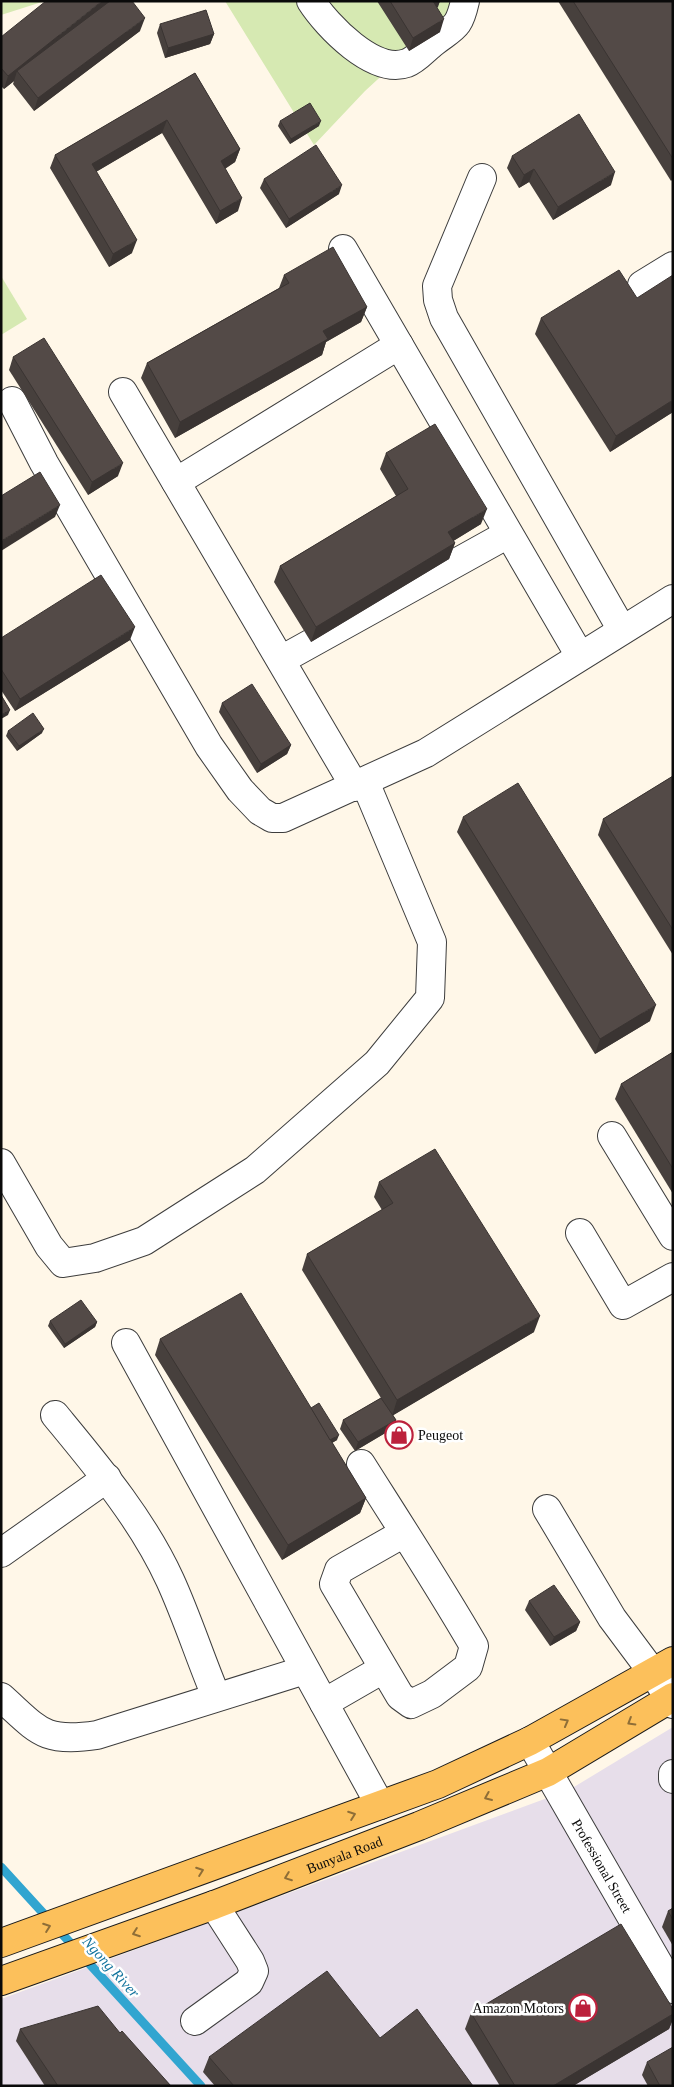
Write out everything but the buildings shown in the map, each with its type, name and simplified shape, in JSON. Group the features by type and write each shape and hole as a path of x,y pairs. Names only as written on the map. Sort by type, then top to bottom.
{"main road":[{"path":"1,1943 438,1784 530,1742 663,1667"},
{"name":"Bunyala Road","path":"1,1981 214,1905 419,1826 548,1772 672,1699"}],"lane":[{"path":"311,1 320,14 367,58 386,64 407,63 460,22 465,1"},
{"path":"482,178 444,267 438,286 438,300 449,326 622,630"},
{"path":"343,249 580,656"},
{"path":"642,285 673,266"},
{"path":"176,482 399,345"},
{"path":"1,1163 49,1246 63,1263 94,1258 144,1241 254,1170 377,1063 430,998 432,942 360,784 280,660 122,392"},
{"path":"12,401 44,463 209,746 240,790 260,811 272,818 282,818 426,753 673,599"},
{"path":"280,660 508,534"},
{"path":"612,1136 673,1236"},
{"path":"580,1233 623,1305 673,1277"},
{"path":"126,1343 380,1805"},
{"path":"55,1415 107,1478 142,1530 170,1579 216,1696"},
{"path":"361,1464 404,1533 474,1646 468,1667 432,1694 411,1704 400,1696 383,1670 334,1584 339,1570 404,1533"},
{"path":"1,1553 107,1478"},
{"path":"547,1509 612,1618 663,1667 672,1699"},
{"path":"1,1697 36,1729 54,1737 74,1739 97,1735 216,1696 305,1670"},
{"path":"324,1703 383,1670"},
{"name":"Professional Street","path":"530,1742 673,1989"},
{"path":"673,1774 673,1779"},
{"path":"195,2021 249,1982 254,1971 250,1961 214,1905"}],"shaded area":[{"path":"673,1727 673,2086 1,2086 1,1999 569,1790"}],"green space":[{"path":"1,1 45,1 1,15"},
{"path":"225,1 449,1 450,13 365,91 314,145"},
{"path":"1,276 27,319 1,335"}],"waterway":[{"name":"Ngong River","path":"1,1867 201,2086"}],"place":[{"name":"Peugeot","path":"399,1435"},
{"name":"Amazon Motors","path":"583,2008"}]}
